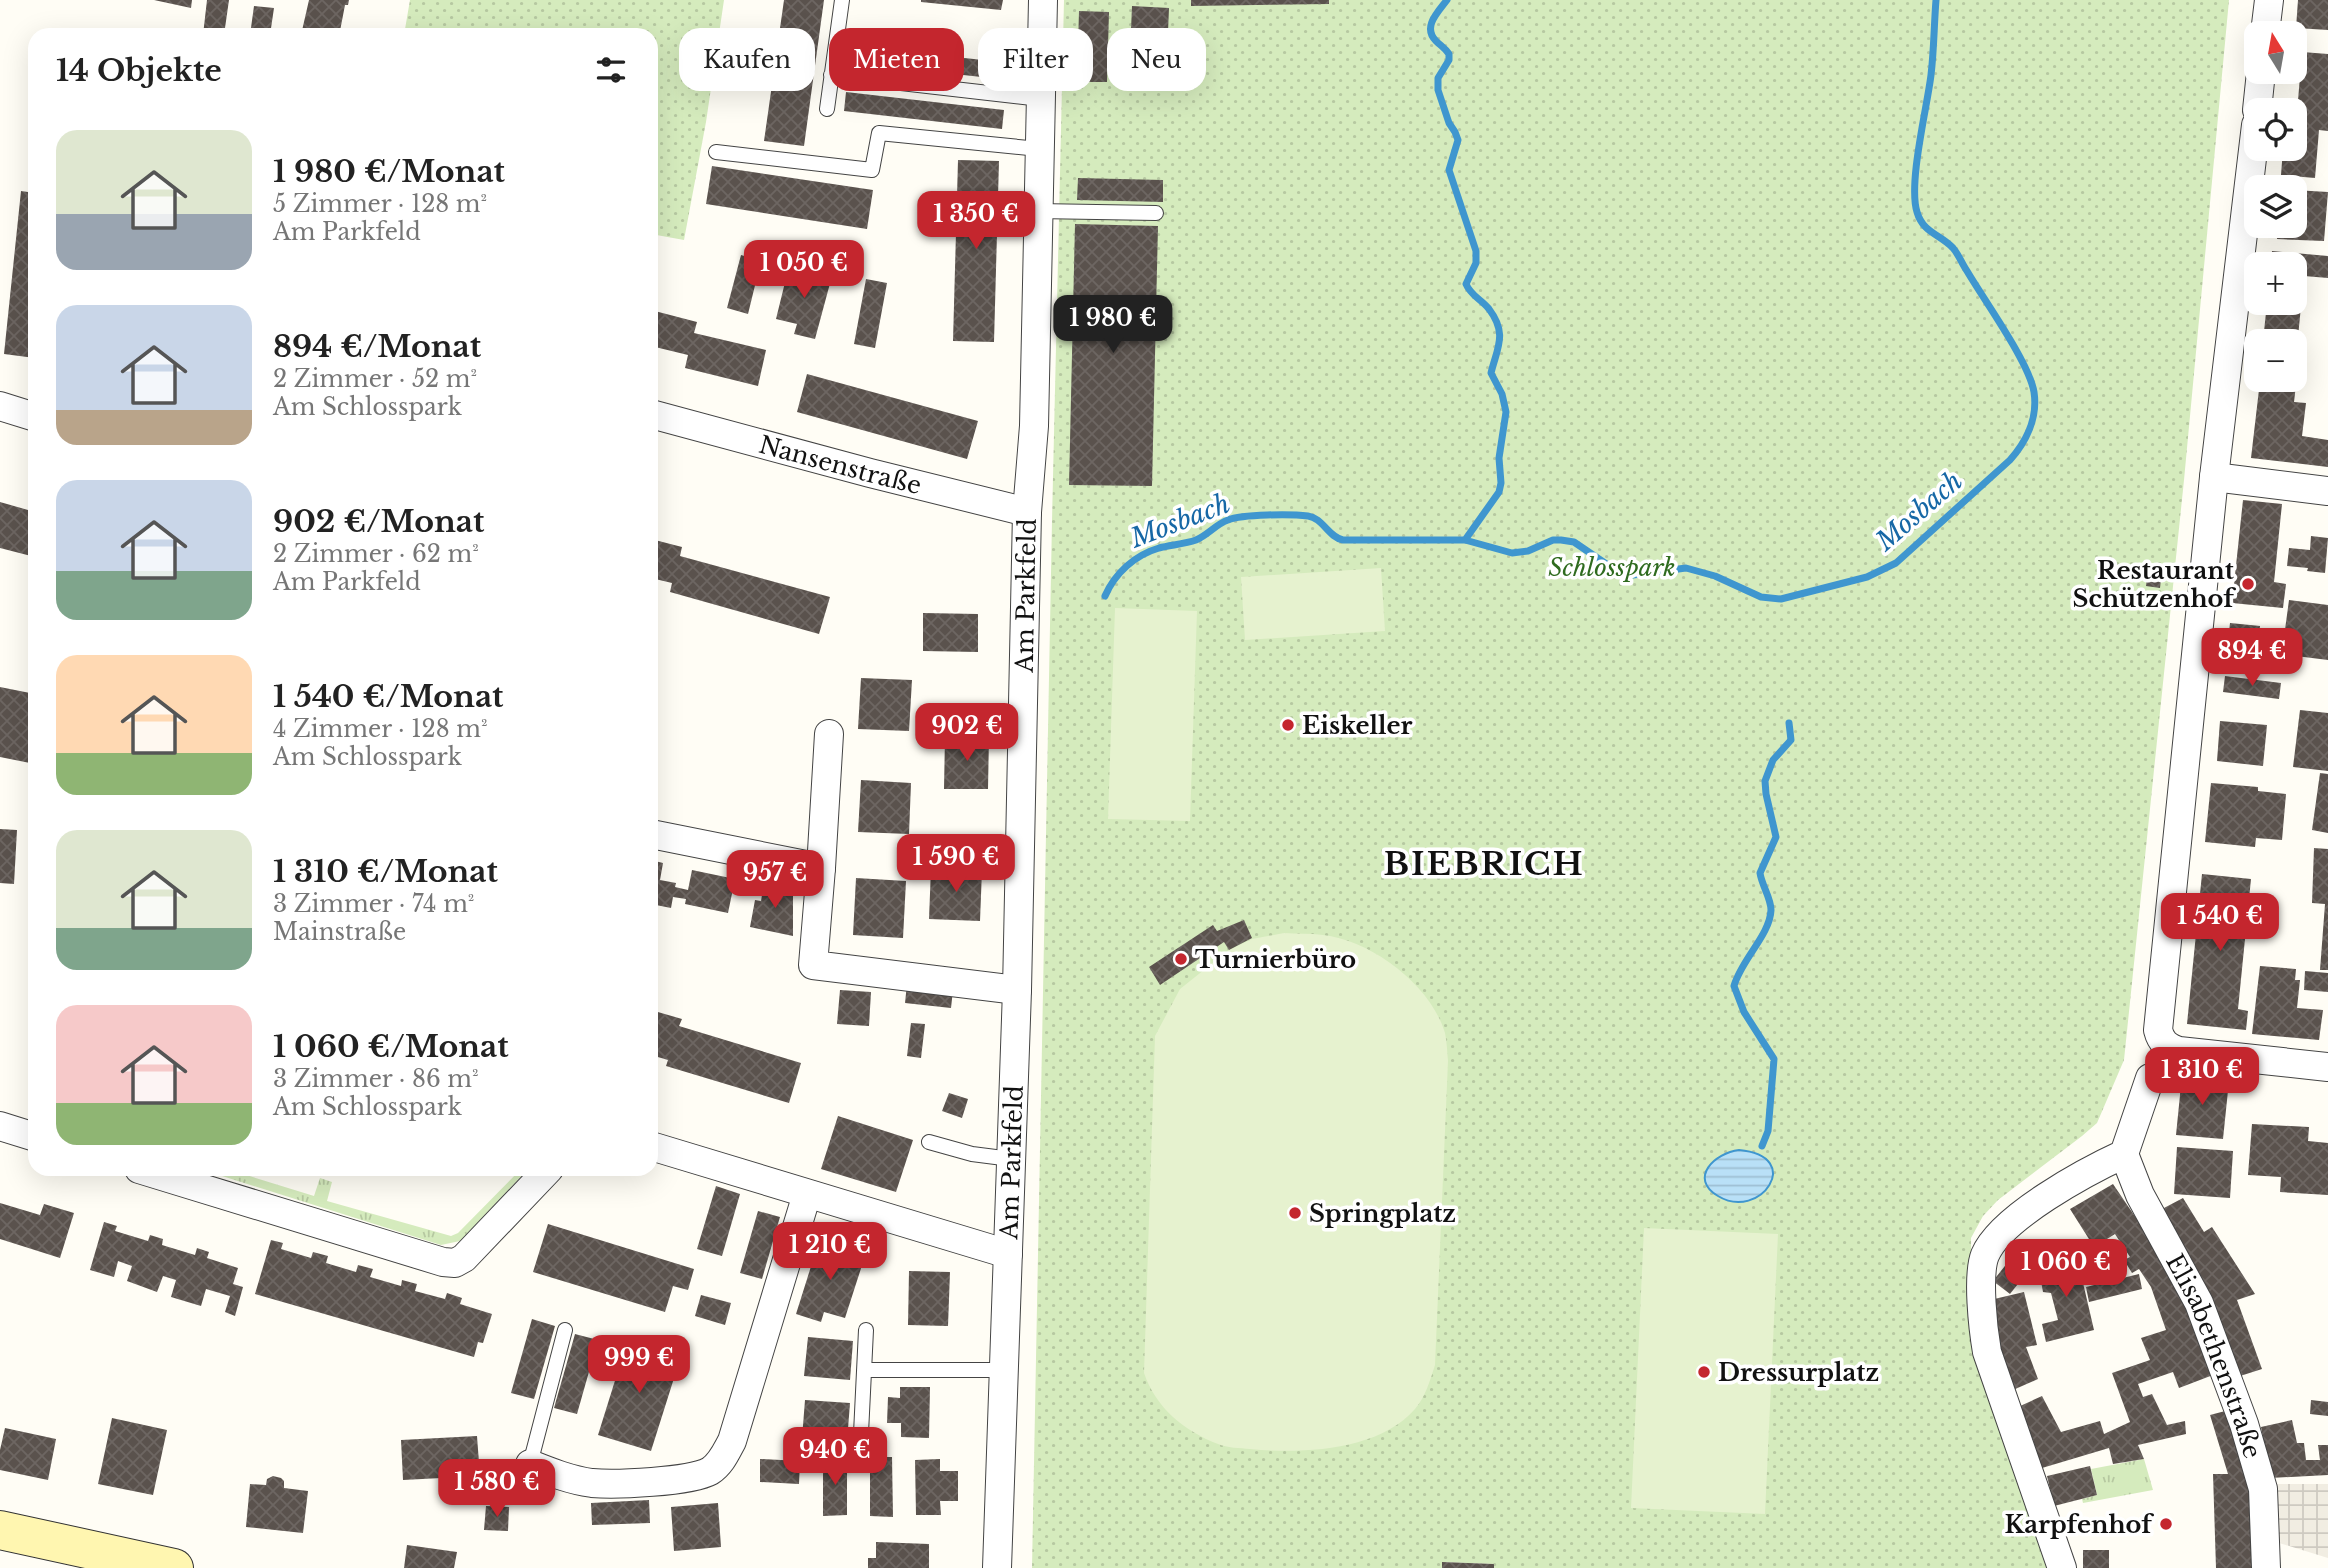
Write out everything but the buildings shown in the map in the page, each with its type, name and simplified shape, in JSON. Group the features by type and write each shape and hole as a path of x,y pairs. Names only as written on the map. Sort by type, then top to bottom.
{"street":[{"name":"Am Parkfeld","path":"997,1568 1017,990 1027,512 1034,426 1043,0"},
{"path":"2266,21 2269,0"},
{"path":"2252,161 2214,477 2158,1030 2162,1041 2168,1047 2179,1051 2328,1067"},
{"path":"0,406 28,414"},
{"name":"Nansenstraße","path":"658,418 1027,512"},
{"path":"2214,477 2328,491"},
{"path":"829,734 813,965 1017,990"},
{"path":"658,835 821,868"},
{"path":"2062,1568 1987,1352 1983,1322 1983,1262 1996,1239 2016,1219 2080,1175 2124,1154 2150,1078"},
{"path":"0,1126 28,1135"},
{"path":"658,1148 1008,1254"},
{"name":"Elisabethenstraße","path":"2124,1154 2140,1195 2199,1303 2244,1424 2263,1489 2266,1568"},
{"path":"162,1176 443,1262 456,1263 464,1258 542,1176"},
{"path":"530,1464 568,1478 593,1483 680,1480 712,1470 723,1459 732,1441 807,1194"},
{"path":"0,1530 174,1568"}],"lane":[{"path":"838,28 842,0"},
{"path":"964,90 1041,99"},
{"path":"827,109 829,91"},
{"path":"716,152 872,170 879,133 1039,149"},
{"path":"1037,211 1156,214"},
{"path":"929,1142 972,1154 1011,1159"},
{"path":"530,1464 565,1330"},
{"path":"860,1454 866,1330"},
{"path":"864,1370 1005,1370"}],"green space":[{"path":"410,0 724,0 720,28 679,28 679,91 711,91 684,240 658,235 658,28 405,28"},
{"name":"Schlosspark","path":"1064,0 2229,0 2184,480 2124,1060 2097,1123 1998,1200 1983,1216 1971,1238 1972,1340 2050,1568 1494,1568 1494,1564 1442,1562 1442,1568 1032,1568 1062,91 1093,91 1093,28 1063,28"},
{"path":"1381,568 1385,631 1245,640 1241,577"},
{"path":"1115,608 1197,611 1190,821 1108,819"},
{"name":"Springplatz","path":"1284,933 1318,934 1341,939 1360,946 1397,968 1427,998 1438,1015 1445,1033 1448,1061 1435,1365 1427,1388 1415,1409 1400,1423 1381,1434 1338,1447 1292,1451 1229,1447 1206,1439 1173,1417 1156,1397 1144,1373 1155,1036 1180,989 1229,950 1252,939"},
{"path":"222,1176 250,1176 314,1196 320,1178 332,1182 327,1201 451,1236 458,1233 514,1176 521,1176 460,1241 441,1245"},
{"name":"Dressurplatz","path":"1644,1228 1778,1234 1765,1514 1631,1508"},
{"path":"2144,1459 2153,1490 2083,1503 2082,1499 2097,1495 2091,1469"}],"shaded area":[{"path":"2271,1484 2328,1484 2328,1558 2276,1542"}],"water":[{"path":"1739,1150 1759,1155 1770,1163 1773,1174 1769,1185 1761,1194 1748,1201 1734,1202 1709,1189 1705,1174 1708,1167 1721,1156"}],"waterway":[{"path":"1447,0 1433,20 1431,30 1432,36 1449,54 1449,60 1438,78 1438,90 1458,140 1449,170 1476,251 1476,263 1466,284 1489,309 1500,334 1491,373 1502,394 1506,412 1499,458 1499,492 1465,540"},
{"name":"Mosbach","path":"1105,596 1120,573 1142,555 1159,548 1196,540 1228,520 1267,515 1313,517 1333,535 1343,540 1465,540 1512,553 1528,551 1553,540 1574,542 1618,572 1633,575 1686,568 1715,576 1761,597 1781,599 1867,577 1896,563 2010,460 2026,437 2035,402 2030,379 2015,348 1955,251 1923,225 1917,212 1916,165 1931,75 1936,0"},
{"path":"1762,1146 1768,1131 1774,1059 1744,1012 1734,986 1766,929 1771,910 1760,873 1776,837 1765,781 1773,760 1791,740 1789,723"}],"place":[{"name":"Restaurant Schützenhof","path":"2248,584"},
{"name":"Eiskeller","path":"1288,725"},
{"name":"Turnierbüro","path":"1181,959"},
{"name":"Springplatz","path":"1295,1213"},
{"name":"Dressurplatz","path":"1704,1372"},
{"name":"Karpfenhof","path":"2166,1524"}],"district":[{"name":"BIEBRICH","path":"1484,864"}]}
